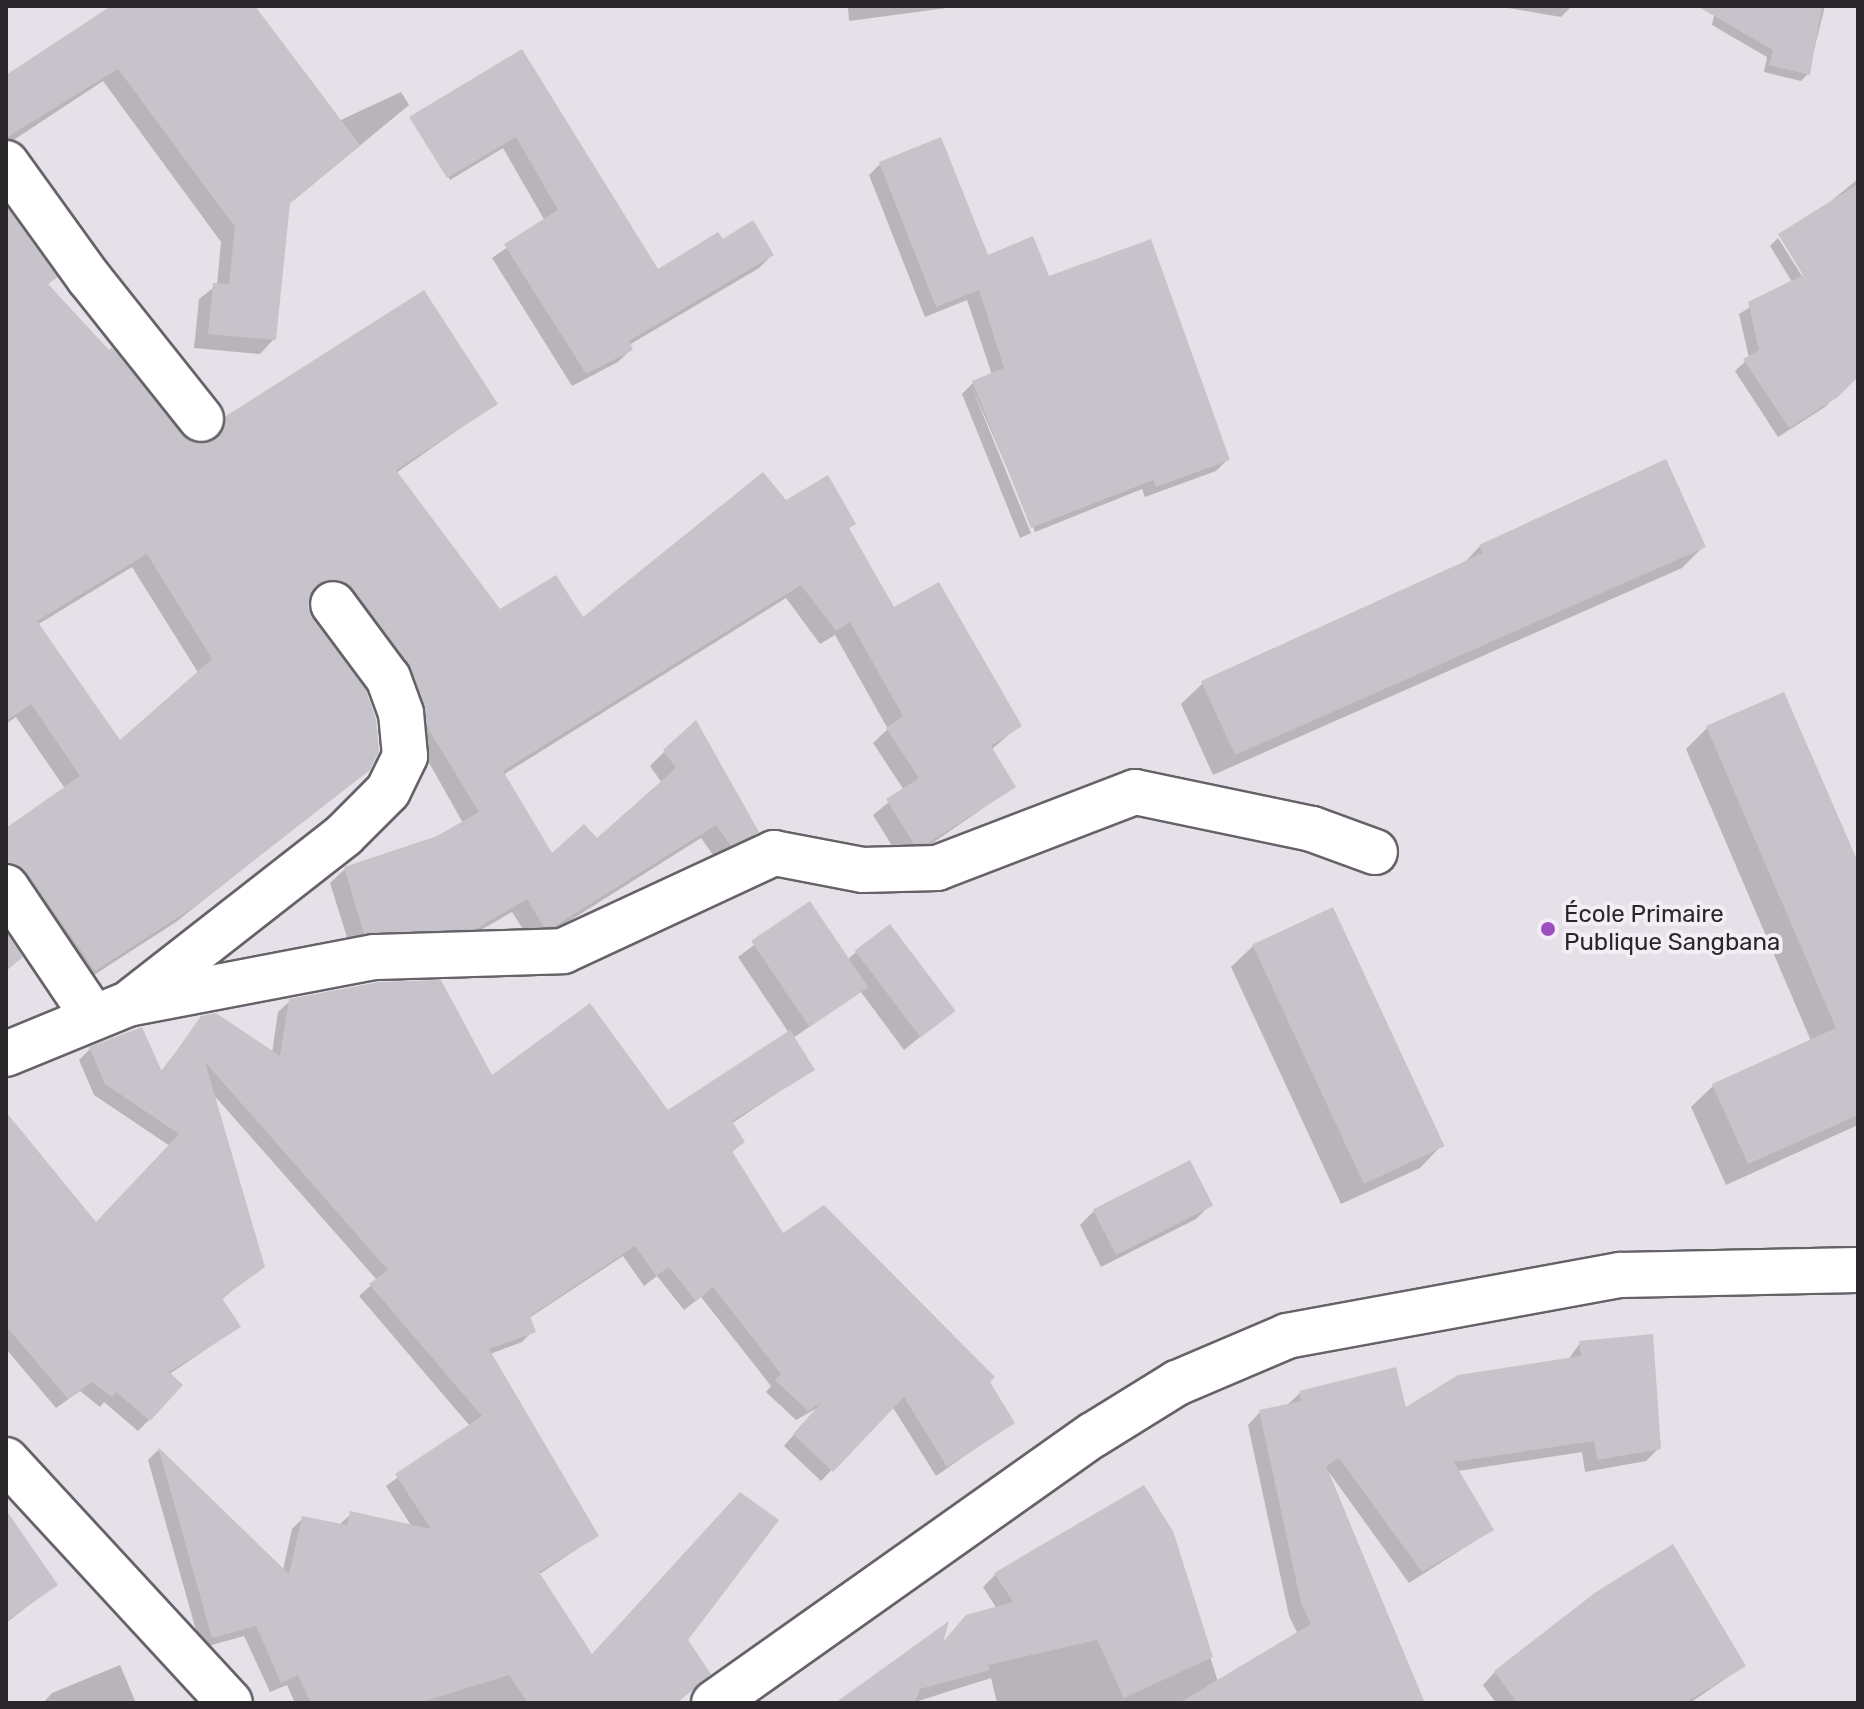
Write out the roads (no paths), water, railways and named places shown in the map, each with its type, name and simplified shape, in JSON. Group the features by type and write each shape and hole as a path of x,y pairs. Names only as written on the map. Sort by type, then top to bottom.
{"street":[{"path":"6,163 89,278 201,419"},
{"path":"110,1010 344,835 388,791 405,756 401,713 388,678 333,604"},
{"path":"6,1054 110,1010 375,957 563,951 774,853 863,870 937,868 1135,792 1312,829 1375,852"},
{"path":"6,887 110,1010"},
{"path":"714,1703 1093,1435 1177,1383 1287,1336 1620,1275 1858,1270"},
{"path":"6,1460 230,1703"}],"place":[{"name":"École Primaire Publique Sangbana","path":"1548,929"}]}
